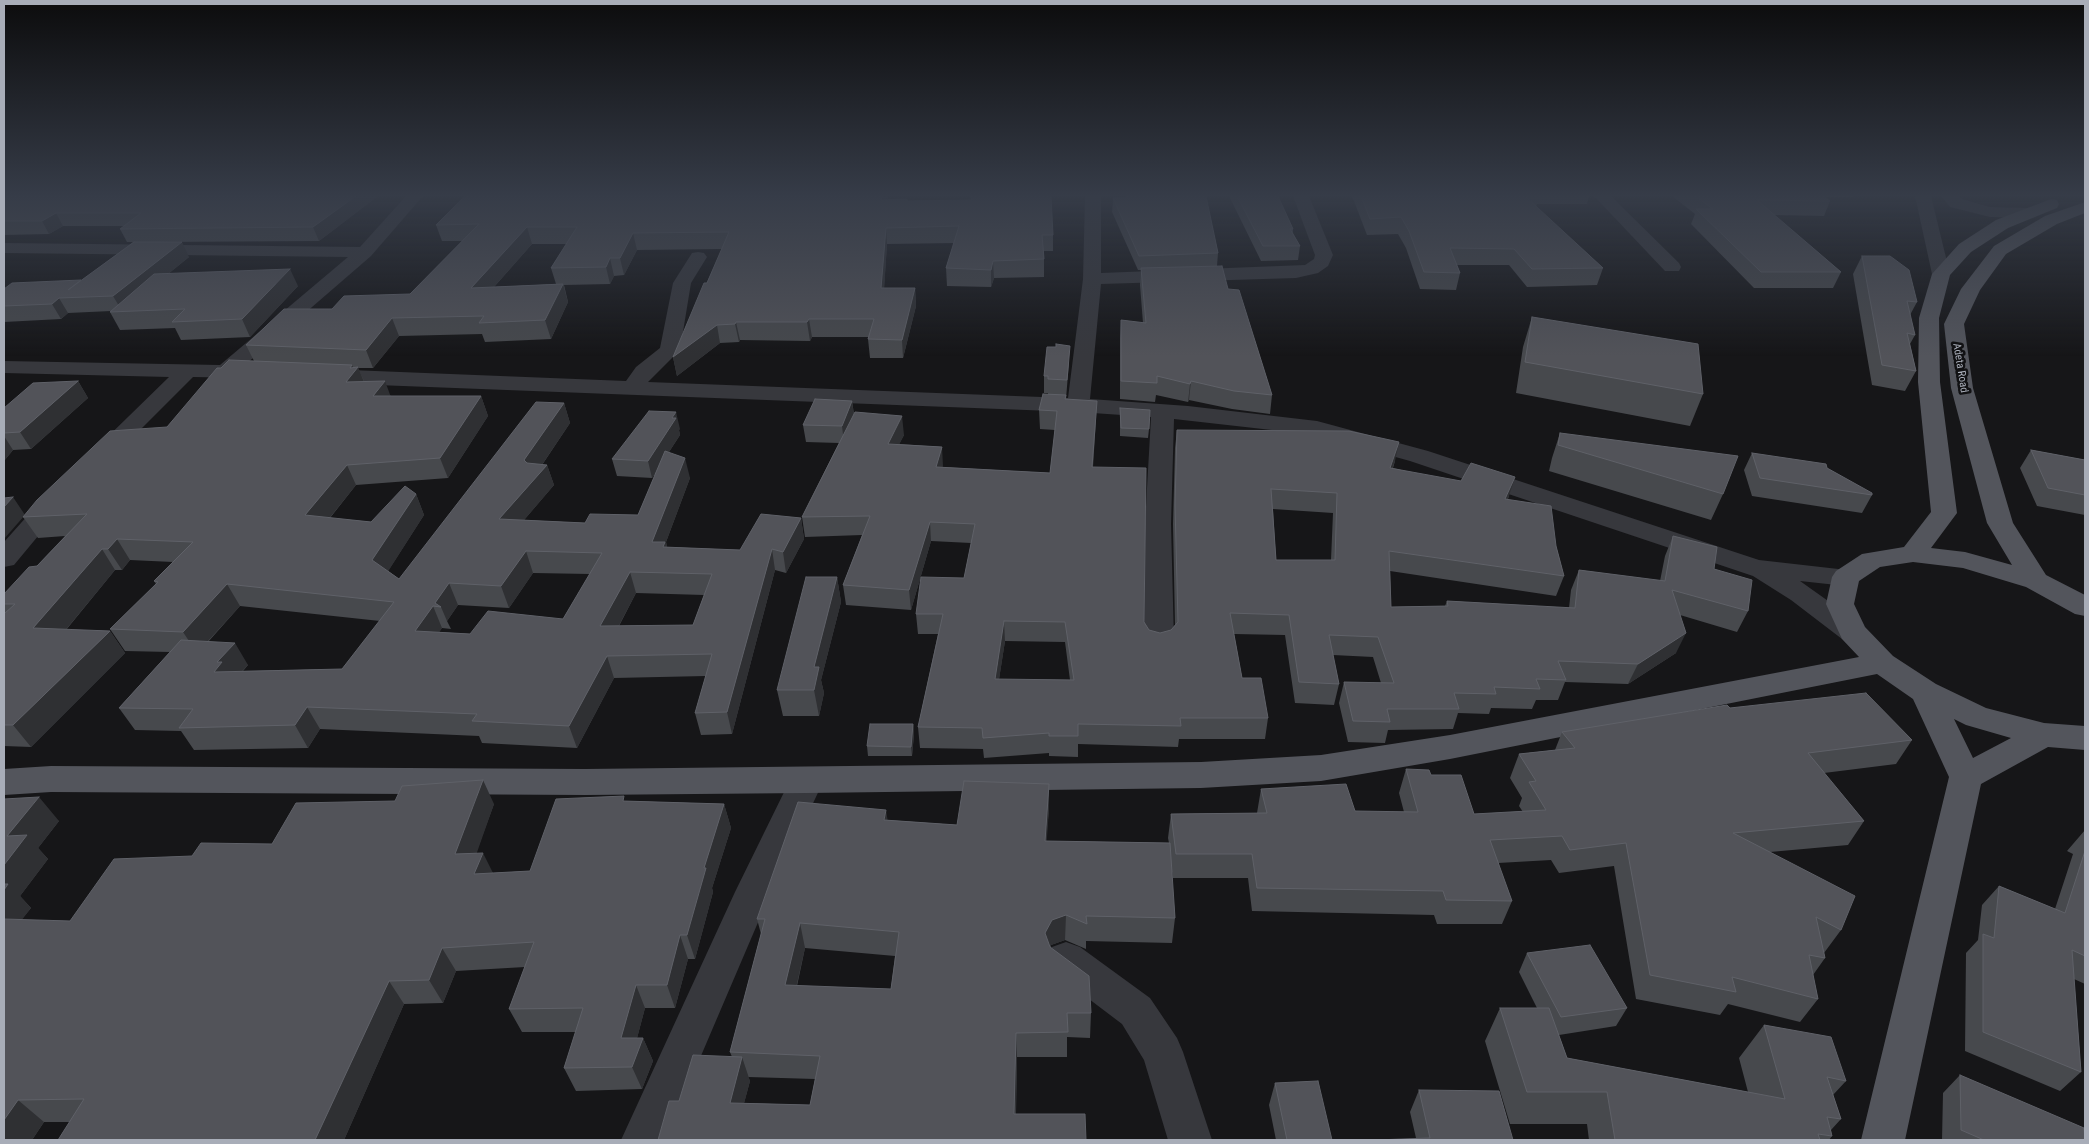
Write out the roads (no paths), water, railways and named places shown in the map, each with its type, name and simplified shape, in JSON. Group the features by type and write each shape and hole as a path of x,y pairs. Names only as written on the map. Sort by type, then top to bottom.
{"main road":[{"path":"1913,554 1944,513 1928,382 1929,318 1941,274 1964,249"},
{"name":"Adeta Road","path":"2001,249 1970,289 1954,324 1962,388 2000,523 2036,581"},
{"path":"2085,607 2036,581 1965,560 1913,554 1872,560 1846,578 1840,604 1852,632 1882,663 1925,692 1977,717 2044,735 2085,738"},
{"path":"4,782 51,779 575,782 807,780 1201,775 1321,768 1450,747 1882,663"},
{"path":"1883,1140 1966,777 1925,692"},
{"path":"1966,777 2044,735"}],"street":[{"path":"129,249 365,252"},
{"path":"226,371 367,249"},
{"path":"1078,405 1092,279 1092,249"},
{"path":"1092,279 1296,272 1312,269 1322,262 1324,255 1322,249"},
{"path":"1655,249 1672,267"},
{"path":"1935,249 1941,274"},
{"path":"632,388 644,372 670,350 682,283 698,257"},
{"path":"4,367 275,373"},
{"path":"4,559 41,514 189,370"},
{"path":"304,374 1078,405 1163,411 1317,428 1419,456 1756,568 1801,594 1852,632"},
{"path":"1159,642 1158,524 1163,411"},
{"path":"1756,568 1846,578"},
{"path":"643,1140 753,892 807,780"},
{"path":"1066,958 1136,1011 1162,1052 1190,1140"}]}
